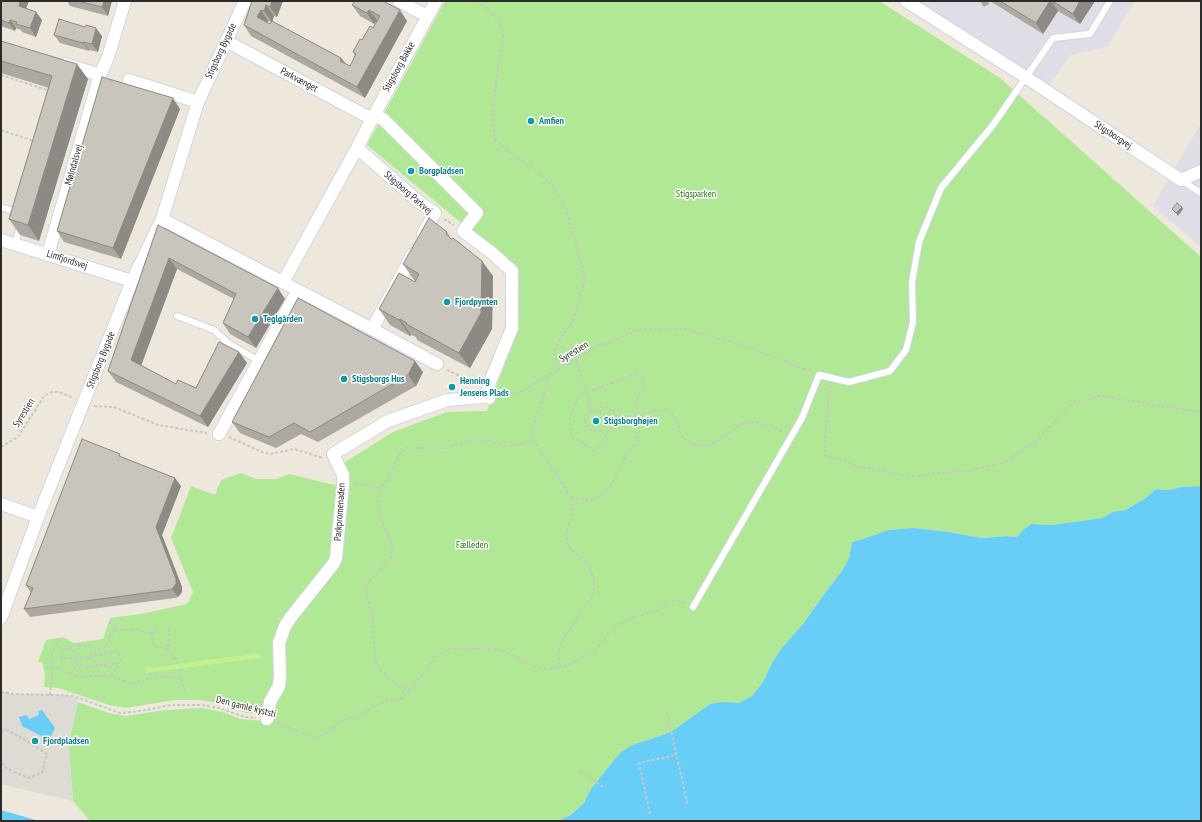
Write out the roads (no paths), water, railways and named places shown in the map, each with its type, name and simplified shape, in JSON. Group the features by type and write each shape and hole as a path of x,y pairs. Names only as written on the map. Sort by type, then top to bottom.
{"street":[{"name":"Mølndalsvej","path":"48,254 100,75 108,57 125,1"},
{"name":"Stigsborg Bygade","path":"1,618 38,516 132,281 162,219 198,102 245,1"},
{"path":"399,1 427,16"},
{"name":"Stigsborg Bakke","path":"373,116 436,1"},
{"name":"Stigsborgvej","path":"906,1 1027,78 1181,180"},
{"name":"Parkvænget","path":"226,41 373,116"},
{"path":"54,60 100,75"},
{"path":"129,80 198,102"},
{"path":"283,282 373,116"},
{"name":"Parkpromenaden","path":"267,719 270,702 279,686 279,643 285,626 334,563 336,558 343,475 333,454 388,421 447,400 488,395 512,328 512,271 492,253 463,231 477,213 384,120 373,116"},
{"name":"Stigsborg Parkvej","path":"357,148 419,202 435,213 372,329"},
{"path":"1181,180 1201,171"},
{"path":"162,219 437,364"},
{"name":"Limfjordsvej","path":"1,240 132,281"},
{"path":"219,434 298,290"},
{"path":"1,504 38,516"}],"lane":[{"path":"693,607 802,418 819,375 849,382 890,371 906,350 913,322 912,282 919,242 941,188 993,125 1027,78 1053,38 1090,34 1110,1"},
{"path":"1181,180 1201,194"},
{"path":"1,207 24,214 16,244"},
{"path":"177,316 214,330 228,343 258,361"}],"water":[{"path":"1201,486 1201,821 558,821 569,816 584,803 591,789 606,770 619,754 630,746 671,732 710,704 722,702 739,703 752,696 763,682 781,649 803,624 842,571 849,558 852,542 888,530 914,528 982,538 1007,536 1017,537 1031,524 1052,525 1102,518 1113,512 1125,510 1146,498 1156,489 1169,490 1182,487"},
{"path":"42,710 55,728 49,740 22,726 19,717 27,715 29,719 39,715 38,711"},
{"path":"1,810 39,821 1,821"}],"place":[{"name":"Amfien","path":"531,121"},
{"name":"Borgpladsen","path":"411,171"},
{"name":"Fjordpynten","path":"447,302"},
{"name":"Teglgården","path":"255,319"},
{"name":"Stigsborgs Hus","path":"344,379"},
{"name":"Henning Jensens Plads","path":"452,387"},
{"name":"Stigsborghøjen","path":"596,421"},
{"name":"Fjordpladsen","path":"35,741"}],"park label":[{"name":"Stigsparken","path":"696,194"},
{"name":"Fælleden","path":"472,545"}]}
